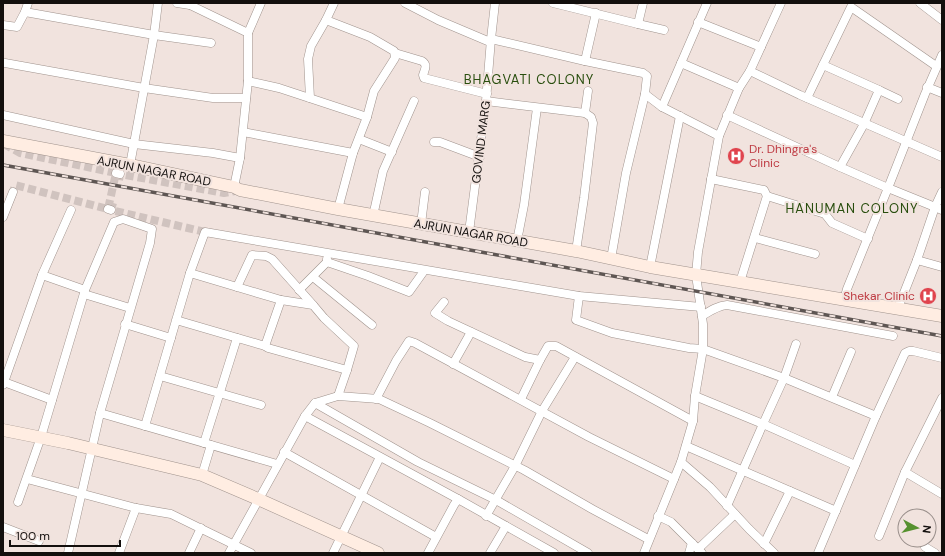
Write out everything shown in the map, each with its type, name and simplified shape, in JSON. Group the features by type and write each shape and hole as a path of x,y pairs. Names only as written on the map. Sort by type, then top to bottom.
{"street":[{"path":"3,24 17,27 28,3"},
{"path":"130,165 154,35 158,3"},
{"path":"177,3 190,4 248,33"},
{"path":"234,187 240,158 248,81 248,33 261,3"},
{"path":"310,98 308,59 311,46 334,3"},
{"path":"405,3 438,20 490,40 643,73 647,76 645,94 626,173 611,259"},
{"name":"GOVIND MARG","path":"469,232 487,97 490,40 495,3"},
{"path":"553,3 664,30"},
{"path":"638,24 643,3"},
{"path":"662,107 707,3"},
{"path":"920,3 942,20"},
{"path":"644,553 648,539 681,462 693,421 695,396 704,349 702,316 696,275 698,252 719,136 739,88 750,71 779,4"},
{"path":"807,98 823,65 848,5 936,66"},
{"path":"25,12 154,35 211,43"},
{"path":"585,61 596,14"},
{"path":"326,20 370,37 395,53 422,61 426,66 423,75 424,78 487,97 537,108 585,113 591,117 593,123 576,251"},
{"path":"698,22 761,47"},
{"path":"338,210 353,153 367,117 374,91 395,58 395,53"},
{"path":"844,300 936,66 942,55"},
{"path":"5,63 144,88 213,98 246,98"},
{"path":"681,63 739,88"},
{"path":"823,65 898,99"},
{"path":"750,71 864,124 942,157"},
{"path":"248,81 279,88 367,117"},
{"path":"928,87 942,93"},
{"path":"840,167 864,124 879,90"},
{"path":"585,113 588,91"},
{"path":"645,94 662,107 719,136"},
{"path":"373,216 383,171 414,101"},
{"path":"517,241 524,205 537,108"},
{"path":"3,115 134,144 213,153 240,158"},
{"path":"727,115 840,167 939,209"},
{"path":"650,267 680,116"},
{"path":"243,132 353,153"},
{"path":"359,139 392,152"},
{"name":"AJRUN NAGAR ROAD","path":"3,141 130,165 338,210 576,251 650,267 942,316"},
{"path":"434,142 446,144 480,157"},
{"path":"711,179 764,190 767,196 740,282"},
{"path":"3,217 13,192"},
{"path":"421,224 425,192"},
{"path":"898,308 939,209 942,192"},
{"path":"767,196 825,214 832,224 868,238"},
{"path":"52,400 4,383 42,275 71,210"},
{"path":"18,502 41,437 84,292 114,222 123,219 152,229 150,243 100,413 68,553"},
{"path":"145,426 190,273 205,232 327,258 424,271 579,296 701,307"},
{"path":"755,238 815,254"},
{"path":"237,287 252,255 266,256 272,259 324,318 354,346 348,370 338,396"},
{"path":"327,258 409,292 424,271"},
{"path":"299,290 313,277 327,258"},
{"path":"917,260 942,267"},
{"path":"190,273 281,300 313,305"},
{"path":"42,275 130,308"},
{"path":"313,277 372,325"},
{"path":"579,296 576,320 612,333 689,348 704,349 784,378 876,416"},
{"path":"266,346 281,300"},
{"path":"444,302 435,314 525,357 540,360"},
{"path":"702,316 714,308 721,305 727,305 893,336"},
{"path":"176,320 266,346 268,348 348,370"},
{"path":"125,324 171,338"},
{"path":"453,364 471,332"},
{"path":"202,475 207,444 219,393 237,338"},
{"path":"376,399 396,361 409,341 521,399 589,437 674,479"},
{"path":"727,506 784,378 796,344"},
{"path":"521,399 548,346 556,346 693,421"},
{"path":"818,553 876,416 905,353 913,351 942,358"},
{"path":"832,397 850,352"},
{"path":"486,516 515,466 542,411 575,357"},
{"path":"160,376 261,405"},
{"path":"228,553 305,416 315,402 338,396 376,399 430,423 515,466 648,539"},
{"path":"695,396 763,424 855,465"},
{"path":"879,536 905,472 942,398"},
{"path":"315,402 418,462 496,500 588,553"},
{"path":"100,413 277,464"},
{"path":"305,416 554,553"},
{"path":"3,430 91,448 202,475 378,553"},
{"path":"686,446 836,511"},
{"path":"284,452 436,537"},
{"path":"333,553 380,457"},
{"path":"681,462 710,487 774,553"},
{"path":"905,472 942,494"},
{"path":"27,479 136,508 171,514 251,553"},
{"path":"764,544 790,491"},
{"path":"428,553 458,499"},
{"path":"119,553 136,508"},
{"path":"658,516 671,522 700,551 735,514"},
{"path":"490,553 506,526"},
{"path":"3,527 39,541"},
{"path":"189,553 201,528"},
{"path":"689,553 692,543"}],"tunnel":[{"path":"4,144 20,153 116,173 108,209 15,185 13,192"},
{"path":"119,180 120,174 224,193 240,190"},
{"path":"113,203 111,210 205,232"}],"railway":[{"path":"3,165 942,336"}],"place":[{"name":"Dr. Dhingra's Clinic","path":"736,156"},
{"name":"Shekar Clinic","path":"928,296"}],"district":[{"name":"BHAGVATI COLONY","path":"529,79"},
{"name":"HANUMAN COLONY","path":"852,208"}]}
